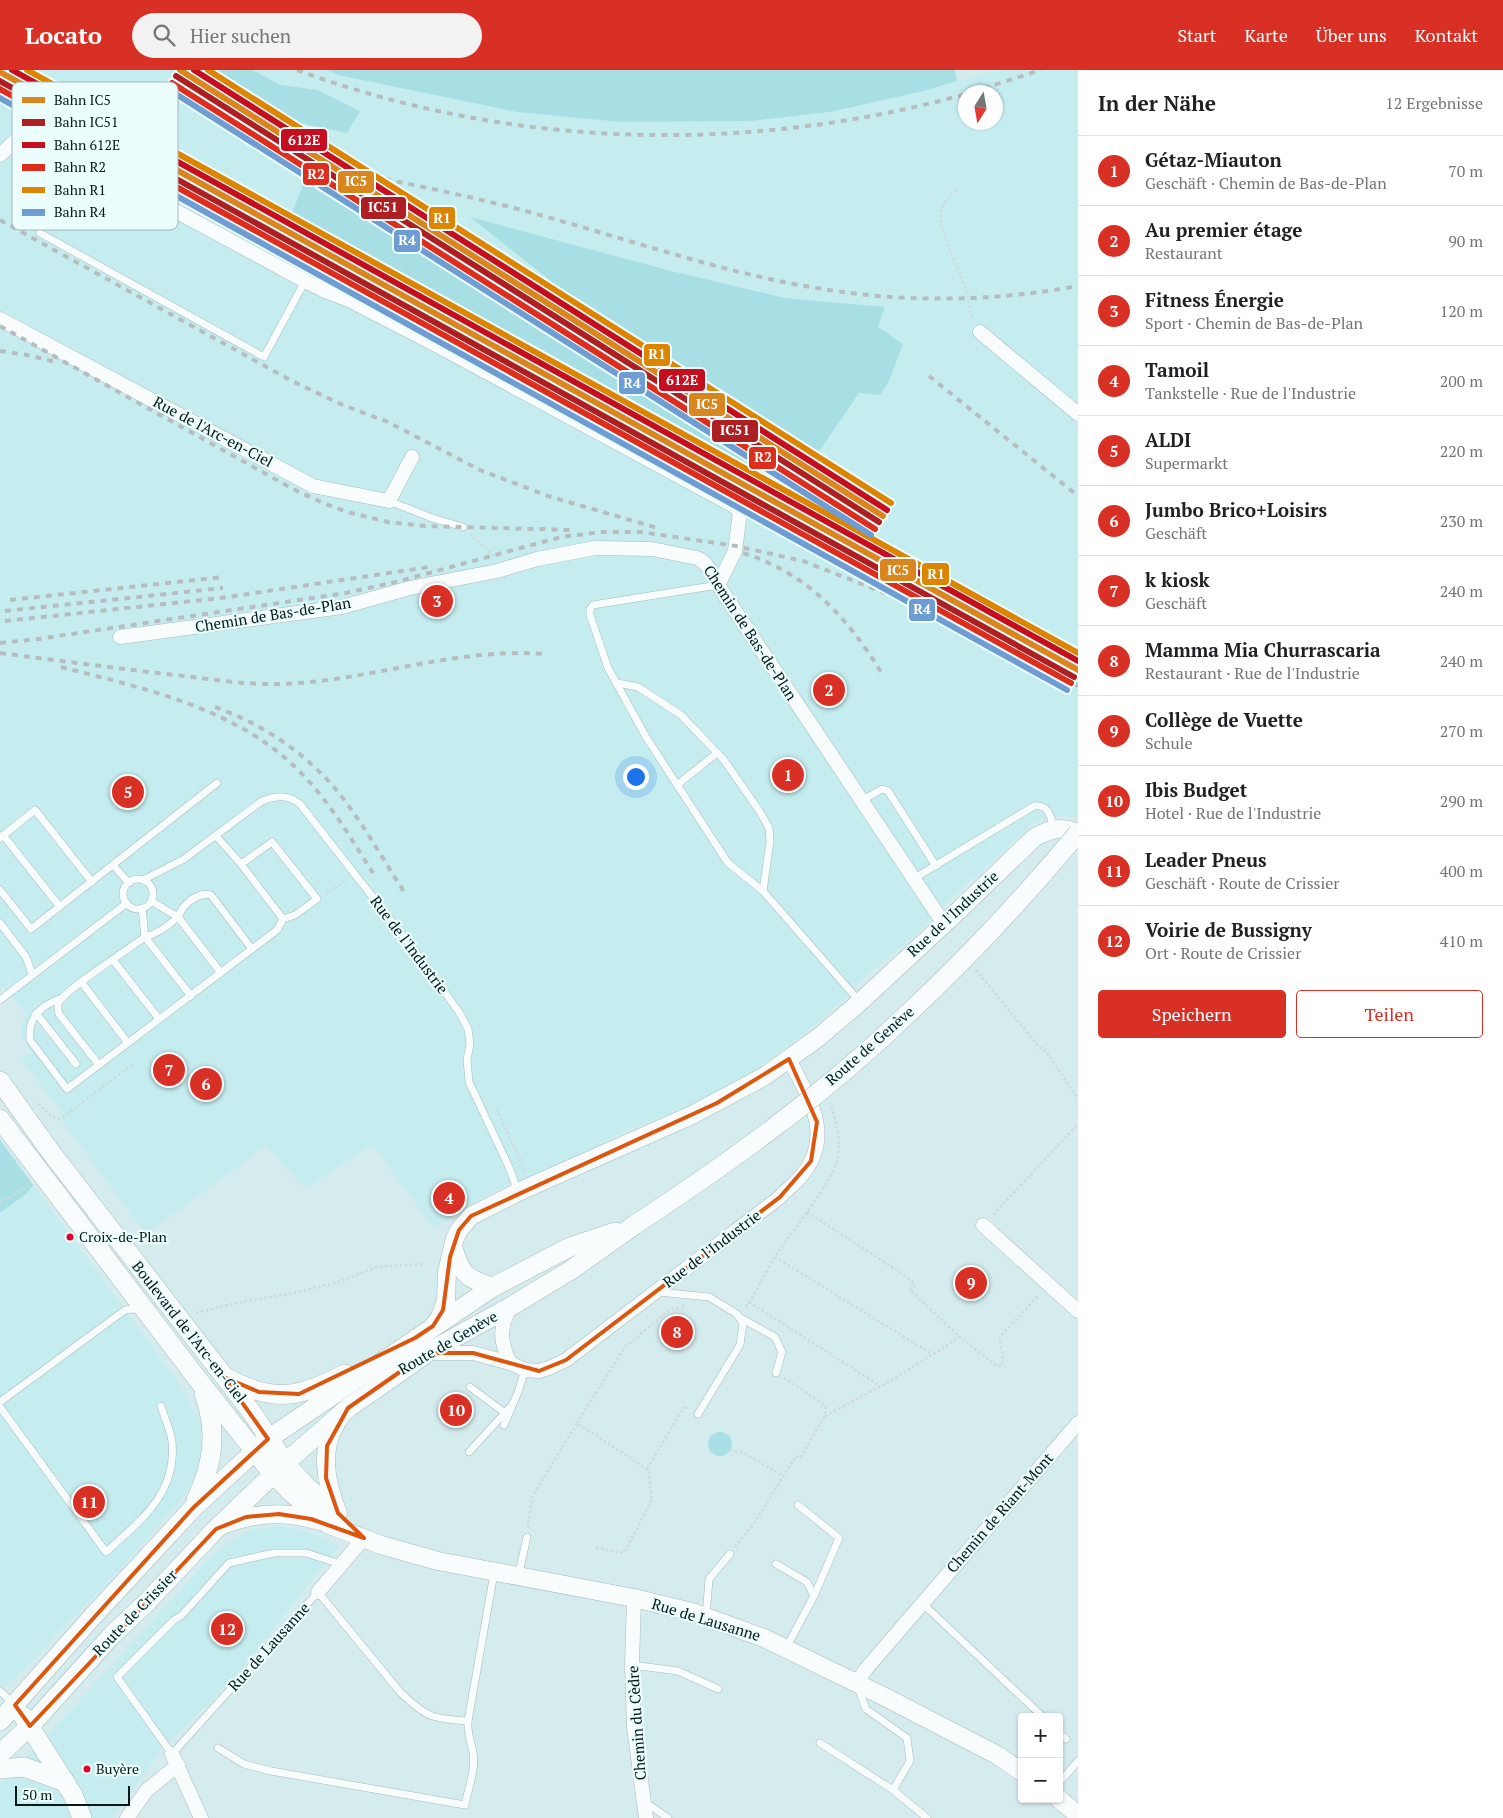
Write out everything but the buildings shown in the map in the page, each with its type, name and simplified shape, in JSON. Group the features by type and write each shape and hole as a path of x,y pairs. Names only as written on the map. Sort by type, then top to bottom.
{"main road":[{"name":"Route de Genève","path":"268,1439 421,1346 510,1307 571,1270 755,1141 830,1082 899,1023 976,947 1048,869 1078,833"},
{"name":"Boulevard de l'Arc-en-Ciel","path":"0,1081 50,1152 253,1414 268,1439"},
{"name":"Boulevard de l'Arc-en-Ciel","path":"0,1119 199,1382 254,1451 279,1469"},
{"name":"Route de Genève","path":"279,1469 421,1346 433,1326 493,1287 570,1247 633,1226"},
{"path":"224,1377 259,1392 280,1395 299,1394 421,1346"},
{"path":"193,1508 209,1469 212,1455 210,1418 199,1382"},
{"name":"Route de Crissier","path":"0,1721 92,1616 193,1508 268,1439"},
{"name":"Rue de Lausanne","path":"268,1439 279,1469"},
{"name":"Route de Crissier","path":"0,1754 30,1726 112,1635 147,1602 216,1529 279,1469"},
{"path":"15,1705 73,1795 82,1818"},
{"path":"0,1769 24,1767 65,1782"}],"street":[{"path":"0,155 12,144"},
{"path":"178,212 305,281 349,300 440,347 734,506 740,512 735,551 718,585"},
{"name":"Rue de l'Arc-en-Ciel","path":"0,319 313,486 389,501"},
{"path":"980,332 1078,414"},
{"path":"389,501 412,458"},
{"name":"Chemin de Bas-de-Plan","path":"120,637 342,607 410,588 497,572 536,559 595,548 652,549 697,558 704,562 860,801 944,924"},
{"path":"1054,829 1062,828 1078,833"},
{"name":"Rue de l'Industrie","path":"433,1326 446,1301 447,1272 453,1247 459,1230 471,1216 717,1103 764,1076 819,1037 860,1002 1035,837 1054,829"},
{"name":"Rue de l'Industrie","path":"525,1370 539,1371 566,1360 780,1197 802,1174 811,1161 817,1142 818,1122 789,1058"},
{"path":"983,1225 1078,1311"},
{"path":"453,1247 459,1264 468,1277 493,1287"},
{"path":"510,1307 504,1319 502,1338 503,1347 510,1363"},
{"path":"421,1346 472,1353 510,1363 525,1370"},
{"path":"216,1529 246,1517 271,1514 332,1518 326,1478 327,1446 332,1432 348,1408"},
{"name":"Chemin de Riant-Mont","path":"857,1684 866,1669 1078,1423"},
{"name":"Rue de Lausanne","path":"279,1469 290,1492 364,1538 418,1557 494,1573 634,1598 692,1612 786,1648 988,1751 1018,1770"},
{"name":"Rue de Lausanne","path":"318,1592 364,1538"},
{"name":"Chemin du Cèdre","path":"634,1598 632,1665 634,1727 646,1818"},
{"path":"175,1760 200,1818"},
{"name":"Rue de Lausanne","path":"127,1818 147,1790 175,1760"},
{"path":"1063,1802 1078,1815"}],"lane":[{"path":"40,233 264,358 305,281"},
{"path":"389,501 432,518 463,527"},
{"path":"718,585 593,605 590,609 593,628 608,668 646,737 728,863 764,890 860,1002"},
{"path":"617,683 638,687 681,715 717,753 760,812 769,828 770,841 764,890"},
{"path":"677,785 717,753"},
{"path":"0,890 31,929 217,783"},
{"path":"860,801 882,789 888,790 936,866"},
{"name":"Rue de l'Industrie","path":"216,836 262,801 277,796 291,798 306,810 418,955 459,1012 468,1029 470,1044 467,1060 469,1082 509,1167 525,1190"},
{"path":"913,879 1034,806 1044,806 1054,829"},
{"path":"60,907 2,836 35,810 92,882"},
{"path":"143,880 184,858 216,836 241,864 284,919"},
{"path":"241,864 272,842 317,899 295,915 284,919 277,930 191,996 67,1089 30,1040 30,1025 36,1013 50,1003 62,998 146,937 154,935 178,917 183,908 200,894 206,893 211,895 252,949"},
{"path":"113,865 129,882"},
{"path":"138,879 143,880 152,889 151,901 142,908 134,908 127,904 124,899 124,890 129,882 138,879"},
{"path":"151,901 178,917 221,972"},
{"path":"0,1000 127,904"},
{"path":"142,908 146,937 191,996"},
{"path":"1,928 26,957 32,974"},
{"path":"114,960 160,1019"},
{"path":"82,983 128,1043"},
{"path":"62,998 59,1003 59,1014 98,1065"},
{"path":"36,1013 76,1064"},
{"path":"655,1292 709,1297 737,1314 743,1324 740,1345 698,1414"},
{"path":"0,1402 125,1310 145,1311"},
{"path":"739,1317 775,1337 782,1352 776,1373"},
{"path":"504,1425 525,1370"},
{"path":"470,1387 505,1413"},
{"path":"0,1407 106,1552 148,1514 170,1478 172,1442 160,1406"},
{"path":"469,1452 512,1406"},
{"path":"786,1648 814,1596 839,1538 798,1505"},
{"path":"518,1577 527,1537"},
{"path":"175,1760 117,1677 174,1620 181,1616 229,1563 274,1553 306,1553 334,1562 340,1567"},
{"path":"706,1617 708,1579 730,1554"},
{"path":"776,1564 807,1582 814,1596"},
{"path":"218,1748 244,1764 271,1771 465,1805 473,1753 468,1738 468,1720 494,1573"},
{"path":"318,1592 400,1692 414,1705 425,1714 434,1718 468,1720"},
{"name":"Rue de Lausanne","path":"175,1760 318,1592"},
{"path":"922,1603 1038,1713"},
{"path":"632,1665 678,1670 718,1689"},
{"path":"857,1684 866,1709 907,1738 910,1761 894,1790"},
{"path":"0,1691 15,1705"},
{"path":"820,1743 894,1790 928,1818"},
{"path":"1063,1778 1078,1761"},
{"path":"643,1801 668,1818"}],"path":[{"path":"956,190 946,202 941,213 952,255 966,290 969,308"},
{"path":"463,527 493,555 497,572"},
{"path":"317,899 345,881 353,885"},
{"path":"973,966 1039,1047 1046,1051 1078,1099"},
{"path":"495,1108 522,1160 525,1190"},
{"path":"983,1225 1078,1124"},
{"path":"0,1201 11,1197 35,1180"},
{"path":"807,1212 903,1274 915,1284 910,1290 960,1337 997,1366 1002,1365 1003,1356 999,1338 1049,1284"},
{"path":"775,1258 932,1354"},
{"path":"196,1312 236,1303 293,1294 338,1282 377,1266 425,1264"},
{"path":"760,1285 749,1303 880,1386"},
{"path":"527,1537 532,1497 625,1347 668,1310 684,1307 684,1295"},
{"path":"825,1416 880,1386 960,1337"},
{"path":"730,1554 753,1525 796,1456 800,1458 825,1416 826,1409 822,1403 776,1373"},
{"path":"596,1548 624,1553 652,1499 648,1467 685,1406 698,1414"},
{"path":"577,1423 648,1470"},
{"path":"730,1450 746,1454 783,1476"}],"highlighted area":[{"path":"789,1059 817,1122 811,1161 780,1197 566,1360 539,1371 473,1353 427,1353 348,1408 327,1446 326,1478 338,1513 364,1538 311,1519 279,1514 246,1517 216,1529 30,1726 15,1705 193,1508 268,1439 224,1377 259,1392 299,1394 415,1338 433,1326 443,1310 450,1257 459,1230 471,1216 717,1103"}],"shaded area":[{"path":"0,70 327,70 338,75 517,112 621,122 691,122 752,121 830,112 924,91 998,70 1078,70 1078,816 1061,815 1036,821 948,901 918,933 867,975 840,1003 799,1038 747,1076 693,1104 628,1130 562,1164 494,1191 434,1228 372,1144 305,1189 266,1146 146,1234 62,1121 60,1110 21,1059 30,1052 22,1036 22,1023 27,1016 3,986 0,988 0,164 12,152 12,230 178,230 178,82 12,82 12,147 0,156"},
{"path":"203,70 252,70 281,85 317,90 360,111 347,133 281,119"},
{"path":"327,70 955,70 957,81 924,91 830,112 752,121 621,122 517,112 338,75"},
{"path":"309,170 793,469 785,493 292,213"},
{"path":"470,217 671,271 785,298 885,307 878,327 903,344 889,381 880,395 859,393 818,453 629,336 557,286"},
{"path":"0,1140 175,1378 201,1423 201,1463 185,1495 114,1576 0,1692"},
{"path":"0,1140 33,1185 27,1193 0,1213"},
{"path":"720,1432 725,1433 731,1439 731,1449 725,1455 720,1456 715,1455 709,1449 708,1444 709,1439 715,1433"},
{"path":"279,1526 302,1530 339,1546 232,1681 163,1747 112,1818 0,1818 0,1785 65,1717 206,1562 223,1546 251,1529"}],"railway":[{"path":"297,70 378,96 461,116 545,128 629,134 714,134 799,127 883,114 958,96"},
{"path":"994,85 1041,70"},
{"path":"385,179 511,207 716,266 829,290 891,297 954,298 1016,295 1078,286"},
{"path":"0,220 12,227"},
{"path":"18,230 292,381 345,406 388,422 480,470 548,496 661,529"},
{"path":"0,326 293,489 347,512 388,522 425,526 574,530"},
{"path":"0,351 56,362"},
{"path":"929,376 1078,496"},
{"path":"0,643 346,593 396,582 561,537 602,532 641,532 736,546 803,561 938,614 1078,686"},
{"path":"743,553 787,572 823,599 854,633 881,672"},
{"path":"5,621 221,598 429,567"},
{"path":"10,600 223,577"},
{"path":"5,611 223,588"},
{"path":"0,653 220,681 270,684 315,682 478,655 544,654"},
{"path":"61,667 159,693 191,704 251,733 278,752 313,786 341,822 373,873"},
{"path":"215,707 267,731 313,766 339,793 374,843 406,895"}],"rail line":[{"name":"612E","path":"12,70 34,82"},
{"name":"R1","path":"27,70 49,82"},
{"name":"IC5","path":"180,70 883,516"},
{"name":"612E","path":"194,70 887,510"},
{"name":"R1","path":"208,70 891,503"},
{"name":"IC5","path":"0,72 18,82"},
{"name":"IC51","path":"176,76 879,522"},
{"name":"IC51","path":"0,81 12,88"},
{"name":"R2","path":"178,87 875,529"},
{"name":"R2","path":"0,89 12,96"},
{"name":"R4","path":"178,95 871,535"},
{"name":"R4","path":"0,98 12,105"},
{"name":"R1","path":"178,154 1078,653"},
{"name":"612E","path":"178,162 1078,661"},
{"name":"IC5","path":"178,171 1078,670"},
{"name":"IC51","path":"178,180 1074,677"},
{"name":"R2","path":"178,188 1071,683"},
{"name":"R4","path":"178,197 1067,690"}],"place":[{"name":"Fitness Énergie","path":"437,601"},
{"name":"Au premier étage","path":"829,690"},
{"name":"Gétaz-Miauton","path":"788,775"},
{"name":"ALDI","path":"128,792"},
{"name":"k kiosk","path":"169,1070"},
{"name":"Jumbo Brico+Loisirs","path":"206,1084"},
{"name":"Tamoil","path":"449,1198"},
{"name":"Croix-de-Plan","path":"70,1237"},
{"name":"Collège de Vuette","path":"971,1283"},
{"name":"Mamma Mia Churrascaria","path":"677,1332"},
{"name":"Ibis Budget","path":"456,1410"},
{"name":"Leader Pneus","path":"89,1502"},
{"name":"Voirie de Bussigny","path":"227,1629"},
{"name":"Buyère","path":"87,1769"}]}
